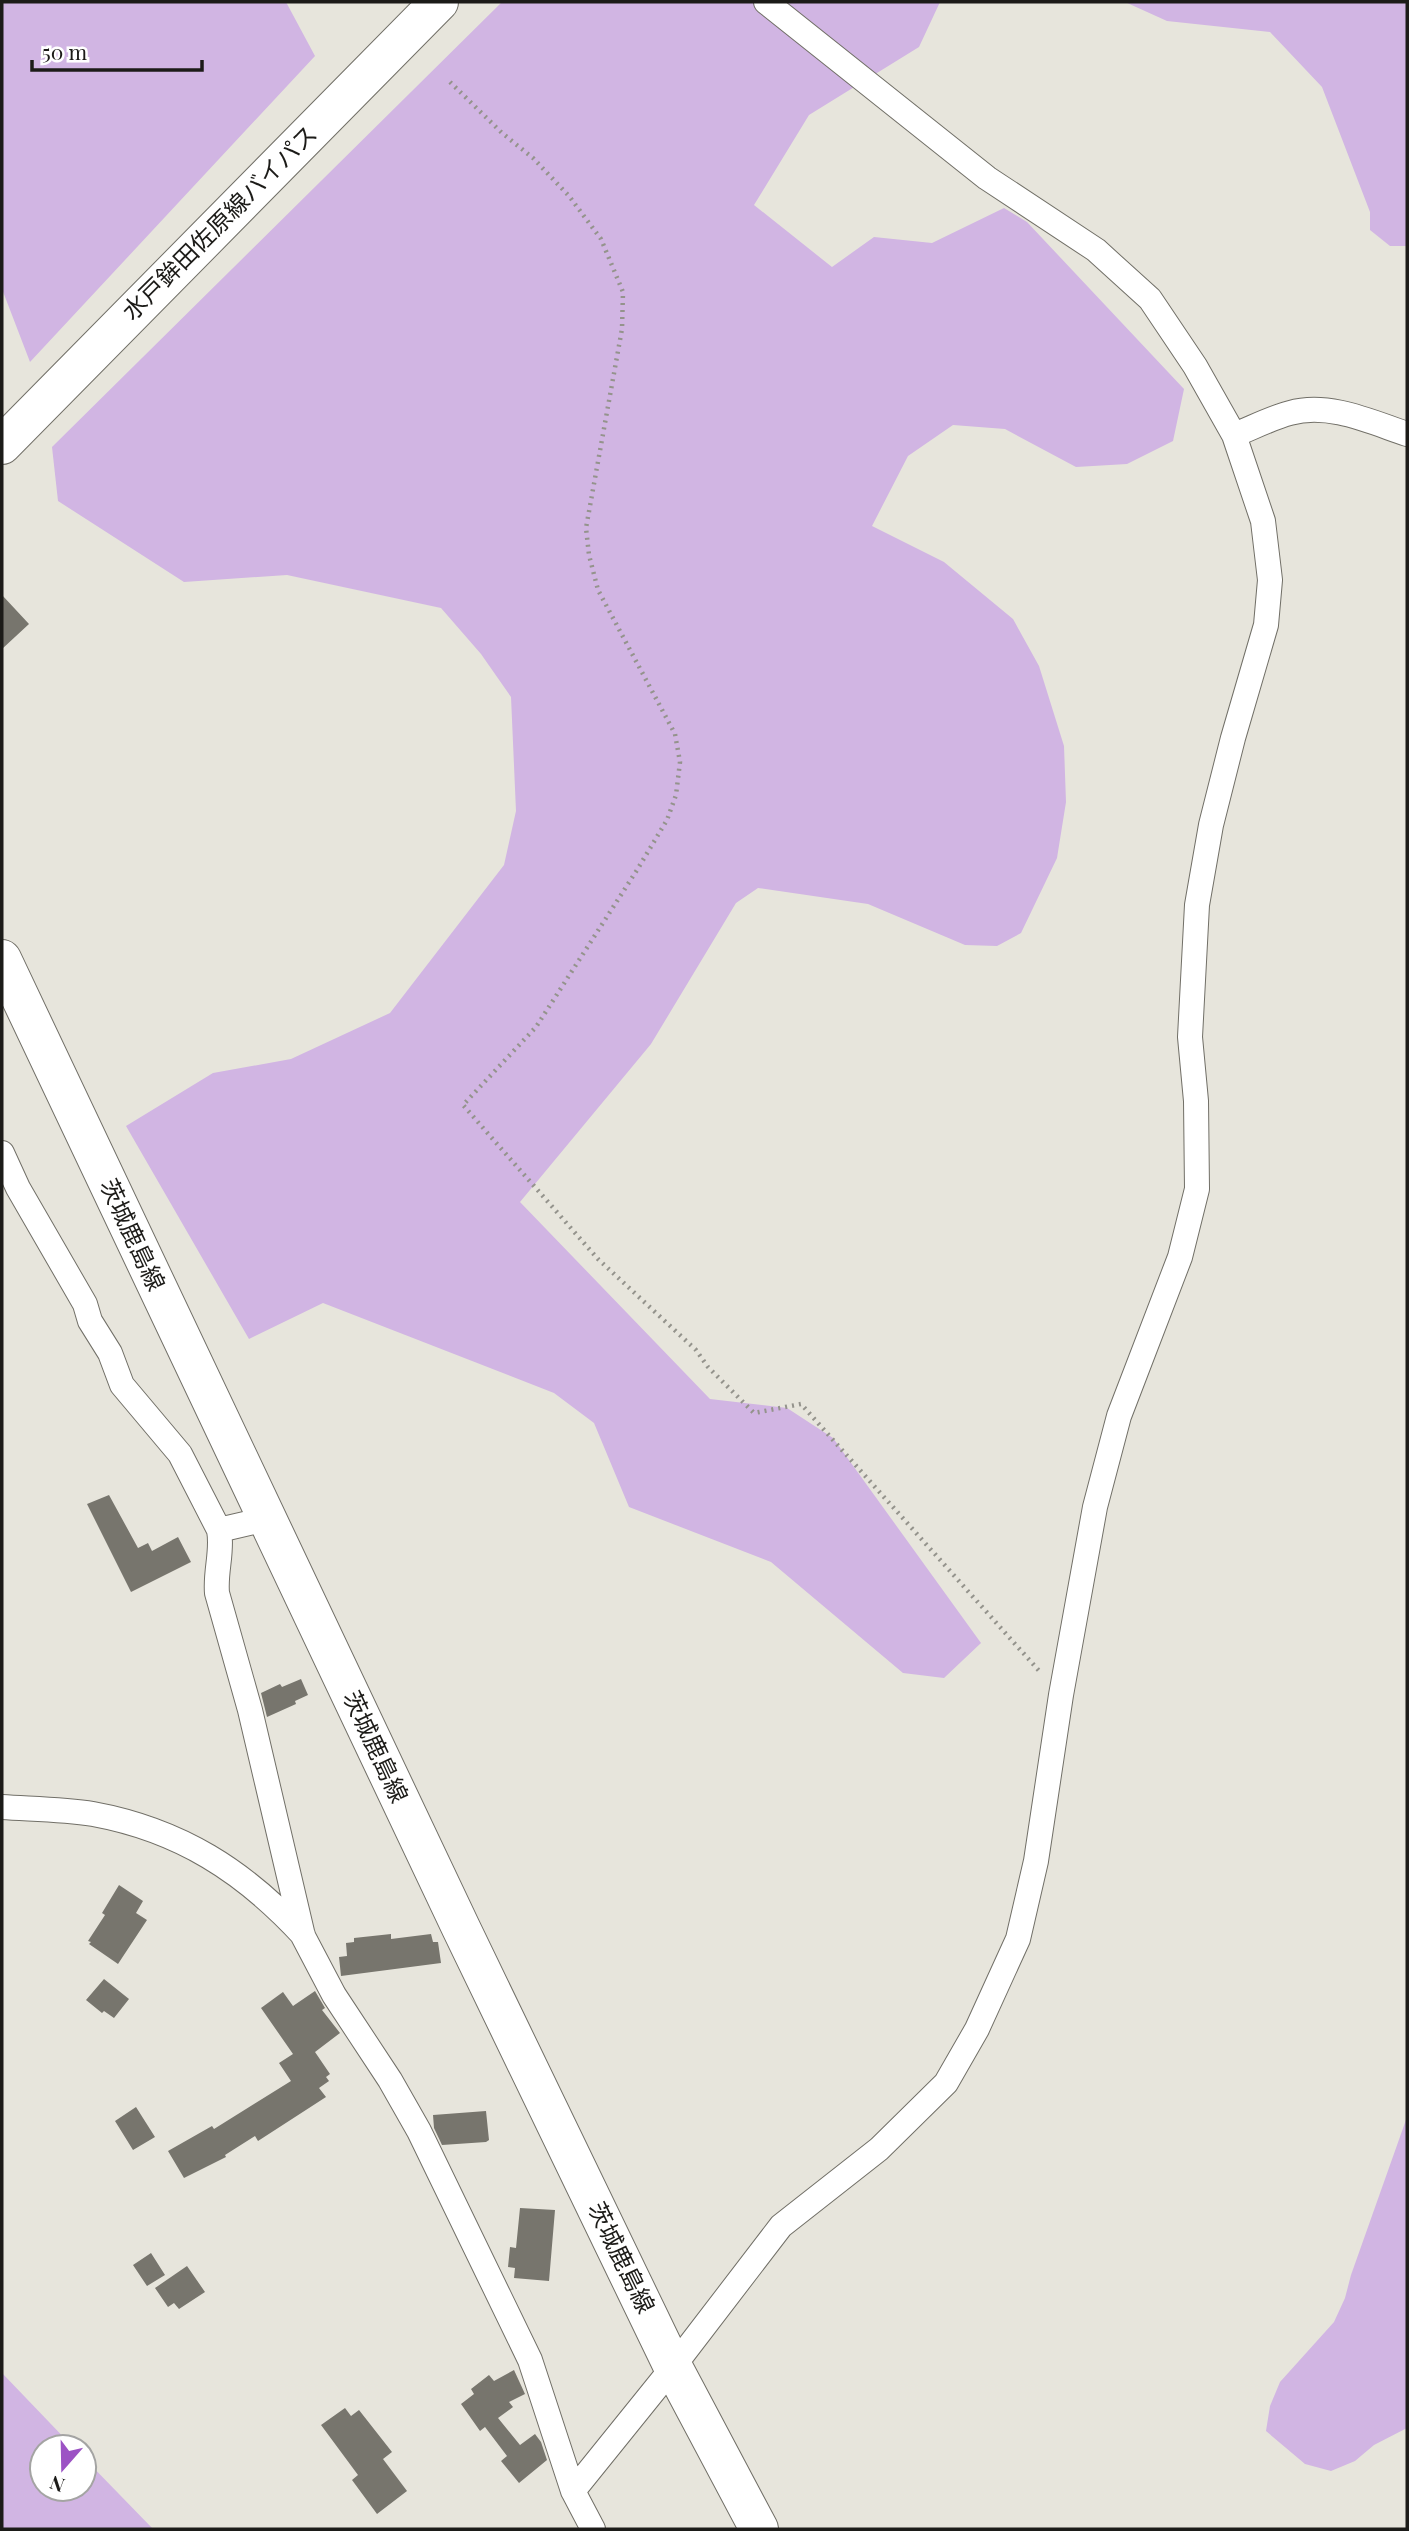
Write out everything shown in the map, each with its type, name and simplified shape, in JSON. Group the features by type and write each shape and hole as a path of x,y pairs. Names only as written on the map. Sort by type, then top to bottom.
{"main road":[{"name":"水戸鉾田佐原線バイパス","path":"2,445 439,2"},
{"name":"茨城鹿島線","path":"2,959 461,1928 674,2367 759,2529"}],"street":[{"path":"573,2491 674,2367 781,2226 879,2149 946,2083 977,2029 1018,1939 1036,1861 1061,1695 1093,1519 1119,1416 1180,1258 1197,1189 1196,1101 1190,1037 1197,905 1211,825 1266,625 1270,580 1263,521 1234,435 1195,366 1150,299 1096,250 987,178 766,2"},
{"path":"1234,435 1290,412 1309,410 1349,415 1407,434"},
{"path":"2,1153 18,1188 85,1304 90,1321 110,1353 122,1385 180,1454 219,1530 221,1542 215,1573 217,1593 250,1710 303,1936"},
{"path":"219,1530 267,1520"},
{"path":"2,1807 92,1814 168,1837 208,1855 239,1877 279,1909 303,1936 334,1995 390,2080 419,2131 530,2360 573,2491 593,2529"}],"path":[{"path":"450,82 533,158 569,196 601,239 623,292 622,329 586,528 589,555 598,590 675,734 680,762 676,795 667,820 637,870 536,1027 463,1105 598,1259 696,1350 708,1367 754,1413 801,1404 1061,1695"}],"shaded area":[{"path":"2,2 286,2 315,56 30,362 2,289"},
{"path":"502,2 940,2 919,47 809,115 754,205 832,267 874,237 932,243 1004,208 1027,222 1184,389 1173,441 1127,464 1076,467 1005,429 953,425 908,456 872,526 944,562 1013,619 1039,666 1064,746 1066,802 1057,858 1021,933 997,946 965,945 868,904 758,888 736,903 651,1044 520,1202 710,1399 787,1408 833,1438 981,1643 944,1678 903,1673 771,1562 629,1507 594,1423 554,1393 323,1303 249,1339 126,1126 213,1073 291,1059 390,1013 504,865 516,811 511,697 481,654 441,608 287,575 184,582 58,501 52,447"},
{"path":"1125,2 1407,2 1407,246 1390,246 1370,230 1370,212 1322,87 1270,32 1167,21"},
{"path":"1407,2117 1407,2428 1374,2445 1355,2461 1331,2471 1305,2464 1266,2431 1270,2406 1280,2382 1334,2322 1345,2298"},
{"path":"2,2373 60,2433 28,2433 28,2503 98,2503 98,2472 153,2529 2,2529"}],"building":[{"path":"2,595 29,624 2,649"},
{"path":"109,1495 138,1548 148,1543 152,1551 178,1537 191,1562 131,1592 87,1504"},
{"path":"301,1679 308,1695 295,1701 296,1704 267,1717 261,1693 280,1684 282,1687"},
{"path":"119,1885 143,1901 136,1913 147,1920 118,1964 88,1941 105,1915 102,1913"},
{"path":"391,1934 391,1939 431,1934 433,1942 438,1942 441,1963 341,1976 339,1957 347,1956 346,1943 354,1942 354,1938"},
{"path":"104,1979 129,1999 114,2018 104,2011 102,2013 86,2000"},
{"path":"315,1991 325,2008 322,2010 340,2033 315,2052 330,2074 326,2077 329,2081 319,2088 326,2097 258,2141 255,2136 225,2155 226,2157 184,2178 168,2151 212,2126 214,2129 291,2081 279,2063 293,2054 261,2008 283,1992 293,2006"},
{"path":"136,2107 155,2137 133,2150 115,2121"},
{"path":"486,2111 489,2140 442,2145 434,2128 433,2115"},
{"path":"520,2208 555,2210 549,2281 514,2278 515,2268 508,2267 510,2247 516,2248"},
{"path":"151,2253 165,2275 147,2286 133,2265"},
{"path":"187,2266 205,2292 179,2309 174,2303 168,2307 155,2288"},
{"path":"514,2370 525,2394 509,2402 513,2407 498,2418 520,2445 535,2434 547,2460 519,2483 501,2461 507,2456 485,2427 480,2431 461,2404 474,2394 471,2389 489,2375 494,2381"},
{"path":"345,2408 351,2416 359,2410 392,2452 383,2459 407,2491 377,2514 352,2480 358,2475 321,2425"}]}
